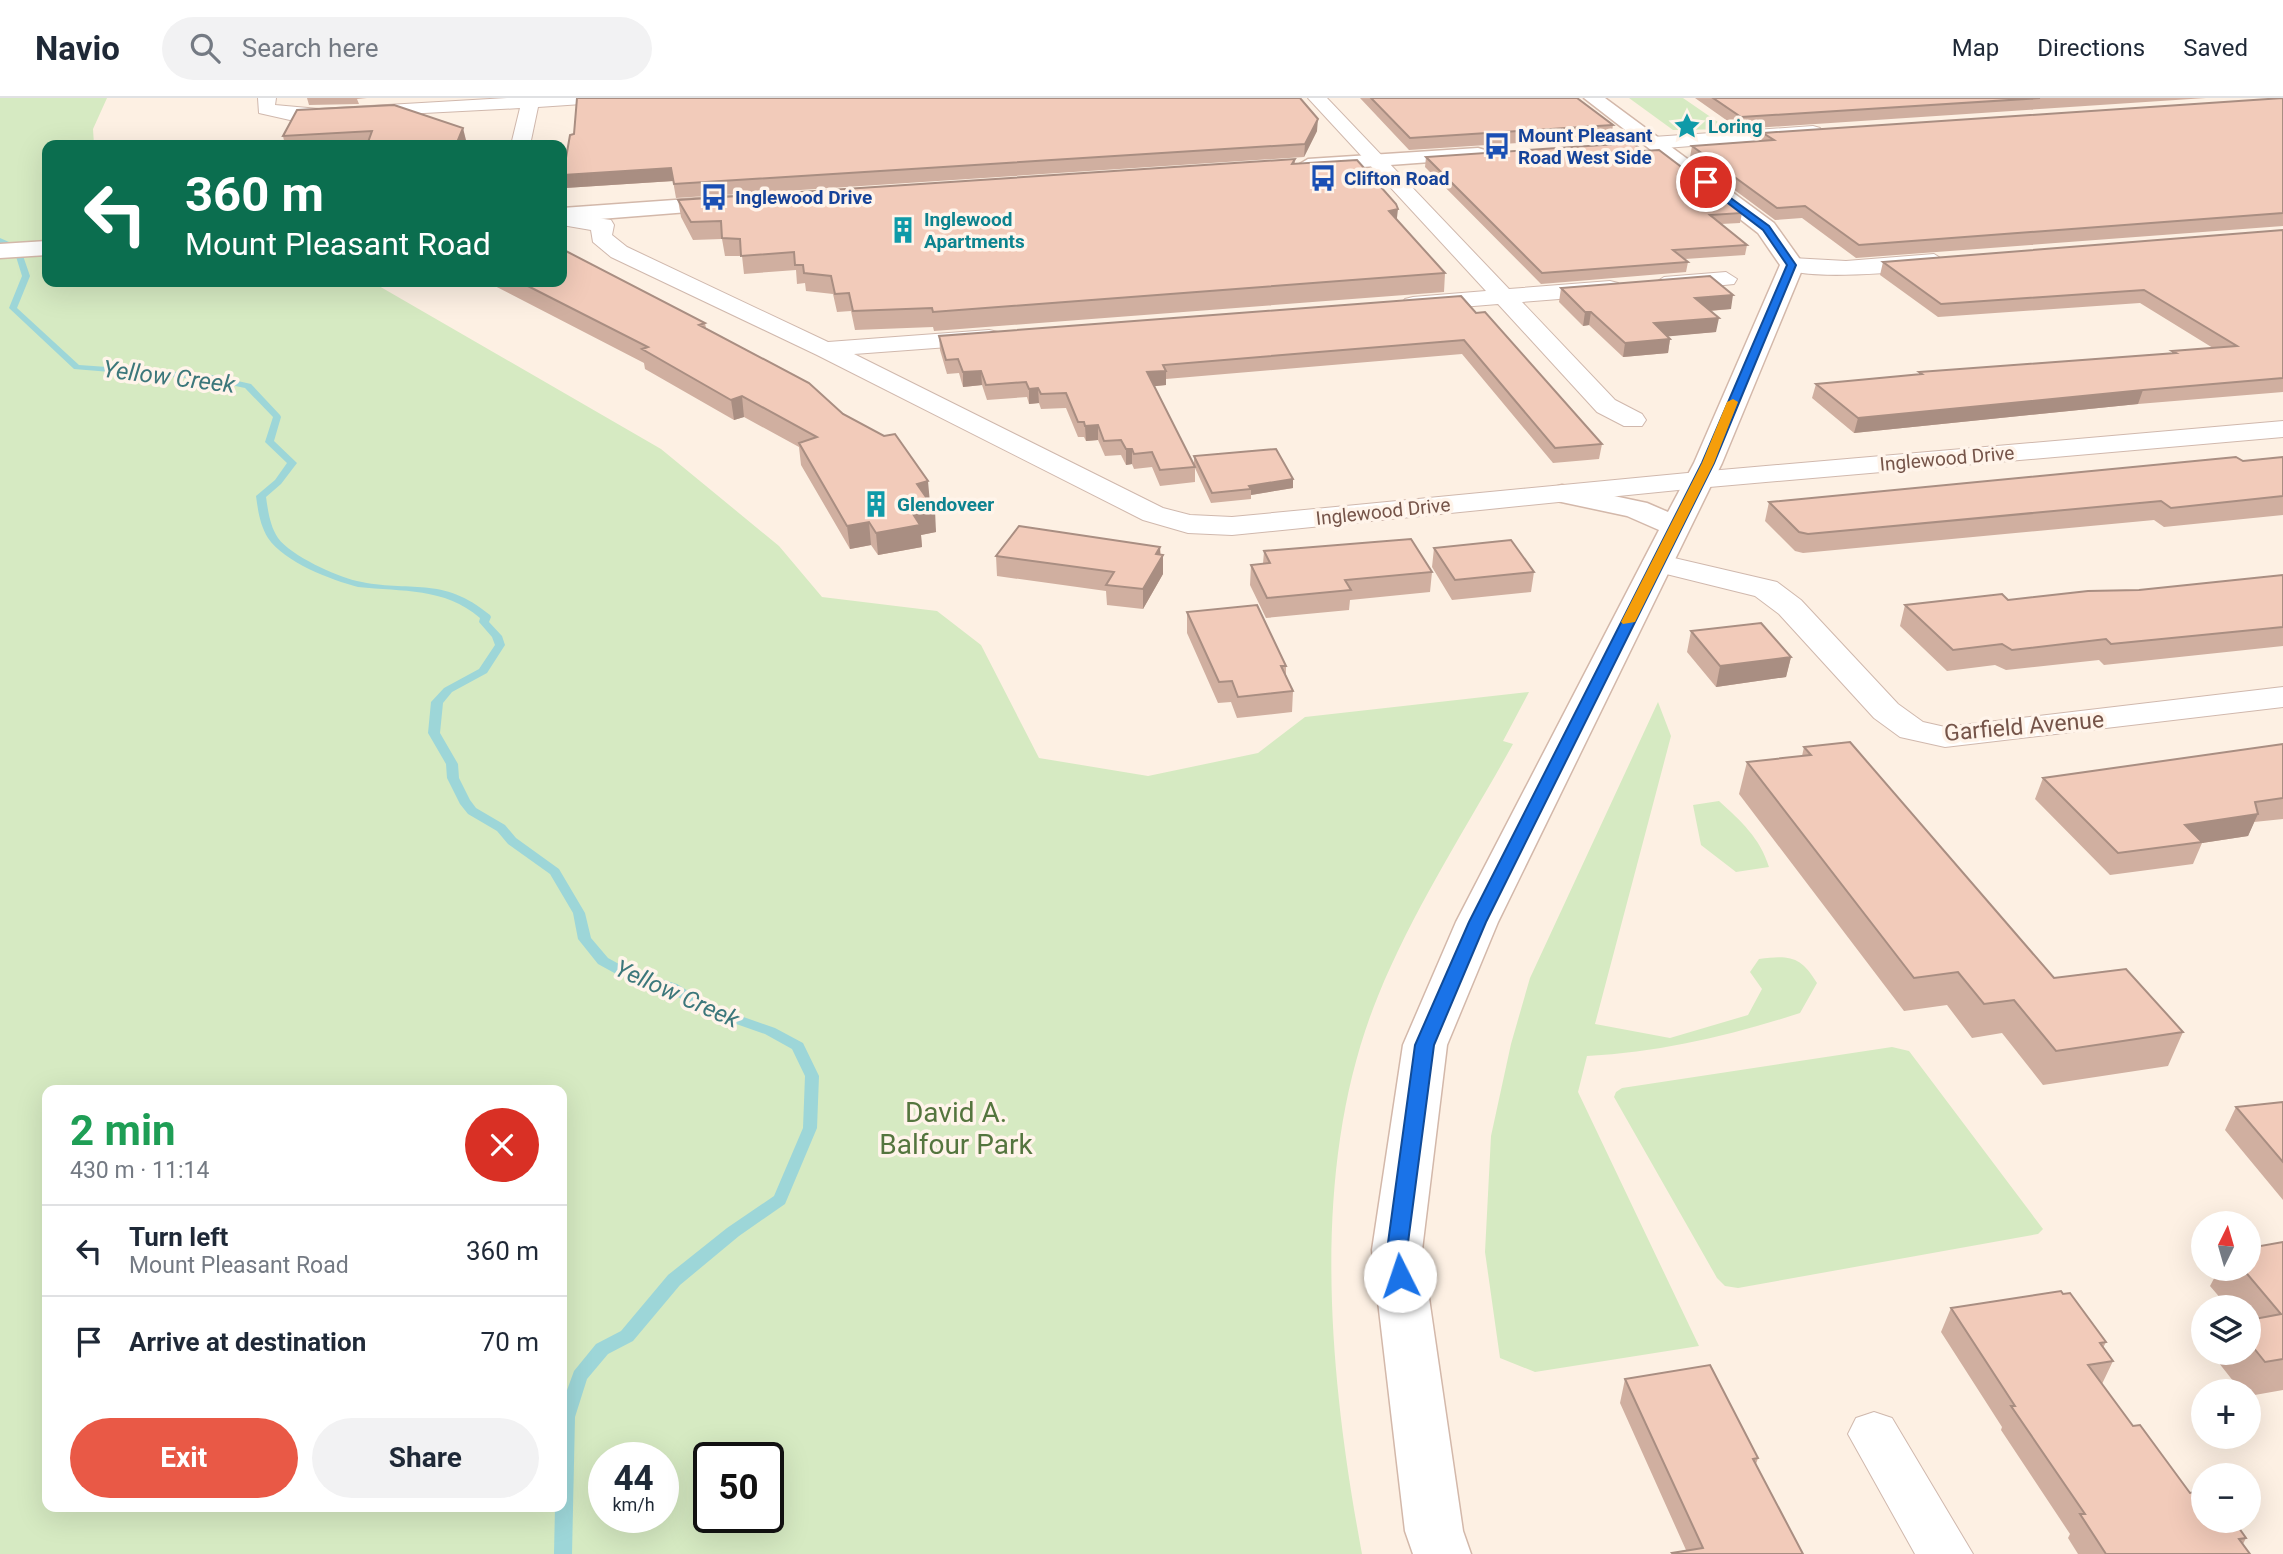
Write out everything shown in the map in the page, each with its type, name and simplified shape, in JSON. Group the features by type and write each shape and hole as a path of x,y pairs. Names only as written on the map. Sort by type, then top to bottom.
{"main road":[{"path":"1442,1554 1434,1531 1397,1250 1425,1045 1477,922 1708,463 1791,265 1766,228 1594,98"},
{"path":"1620,145 1653,143"},
{"path":"1285,166 1495,153"},
{"path":"567,217 754,202"},
{"path":"0,251 42,248"},
{"path":"1562,494 1636,509 1666,544"}],"street":[{"path":"267,98 266,109 289,114 319,115 597,98"},
{"path":"1317,98 1606,406 1633,420"},
{"path":"522,140 531,100"},
{"path":"1653,143 1825,131"},
{"name":"Inglewood Drive","path":"567,218 603,225 601,237 619,252 826,349 1153,513 1188,524 1231,526 1698,480 2277,435"},
{"path":"1791,265 1846,268 1955,260"},
{"path":"1393,305 1726,279"},
{"path":"826,349 1019,334"},
{"name":"Garfield Avenue","path":"1666,544 1766,589 1790,607 1886,711 1912,730 1945,737 2283,697"},
{"path":"1874,1434 1945,1554"}],"green space":[{"name":"David A. Balfour Park","path":"0,98 107,98 93,129 94,140 42,140 42,287 381,287 661,449 779,546 822,597 937,611 981,645 1039,758 1148,776 1258,753 1305,717 1529,692 1503,741 1513,744 1424,899 1392,963 1356,1062 1341,1130 1333,1201 1331,1272 1334,1344 1350,1486 1362,1554 0,1554"},
{"path":"1629,98 1683,98 1728,129 1673,130"},
{"path":"1658,702 1671,736 1595,1024 1670,1038 1748,1015 1762,989 1750,972 1759,959 1793,959 1805,967 1817,983 1800,1013 1695,1042 1642,1051 1587,1056 1578,1092 1699,1346 1535,1372 1500,1358 1485,1252 1491,1136 1511,1044 1530,978"},
{"path":"1719,801 1755,839 1769,867 1736,872 1701,845 1693,805"},
{"path":"1892,1047 1909,1051 2043,1229 2038,1234 1738,1288 1725,1286 1717,1278 1614,1097 1616,1092 1622,1088"}],"building":[{"path":"577,98 1300,98 1318,119 1305,144 674,184 671,168 567,175 567,152 570,135 574,134"},
{"path":"1371,98 1577,98 1613,125 1410,138"},
{"path":"1713,98 2040,98 1741,117"},
{"path":"2283,98 2283,213 1859,245 1805,206 1777,208 1692,146 1774,140 1763,133"},
{"path":"394,105 463,128 458,140 369,140 372,131 283,136 297,110"},
{"path":"1633,143 1643,151 1659,150 1742,213 1710,215 1747,245 1673,250 1688,262 1542,273 1426,157"},
{"path":"1295,159 1292,164 1357,160 1396,204 1398,209 1389,211 1445,273 933,312 932,308 853,311 849,293 835,294 831,276 804,273 803,265 795,265 794,252 741,256 740,239 722,238 721,221 691,222 678,200"},
{"path":"2283,230 2283,378 1858,418 1816,384 1922,374 1919,372 2237,346 2144,290 1941,304 1883,262"},
{"path":"567,252 705,323 699,325 809,383 843,414 884,436 895,434 928,481 917,484 935,510 913,514 920,525 876,533 869,522 847,526 799,443 817,437 742,396 731,400 642,349 648,347 530,287 567,287"},
{"path":"1710,276 1733,295 1695,298 1719,318 1654,323 1670,339 1625,343 1591,312 1585,312 1561,288"},
{"path":"1461,296 1476,313 1485,312 1602,444 1555,448 1464,340 1163,365 1166,371 1147,372 1195,467 1160,470 1152,452 1134,454 1132,449 1126,449 1121,440 1104,441 1098,425 1085,426 1084,422 1078,422 1066,393 1041,394 1038,388 1029,389 1026,382 986,385 981,371 963,372 958,359 946,360 939,336"},
{"path":"1276,449 1293,479 1249,486 1251,489 1212,493 1194,456"},
{"path":"2236,457 2243,461 2283,457 2283,496 2171,508 2161,501 1808,534 1799,532 1769,502"},
{"path":"1019,526 1160,547 1156,554 1163,555 1143,589 1106,585 1114,572 996,556"},
{"path":"1411,539 1432,572 1345,580 1351,590 1267,598 1251,565 1270,563 1264,551"},
{"path":"1511,540 1534,572 1455,580 1434,548"},
{"path":"2283,575 2283,627 2111,644 2106,639 2012,650 2002,644 1953,650 1905,605 2002,594 2008,600 2088,591 2139,590"},
{"path":"1257,605 1286,666 1281,666 1293,691 1238,697 1232,681 1219,682 1187,612"},
{"path":"1761,623 1791,657 1720,666 1691,631"},
{"path":"1850,742 2054,978 2126,969 2183,1032 2056,1051 2014,1000 1984,1004 1958,972 1914,978 1747,762 1811,755 1804,747"},
{"path":"2283,744 2283,798 2255,802 2258,814 2185,825 2202,842 2118,853 2043,778"},
{"path":"2283,1102 2283,1162 2236,1107"},
{"path":"2283,1242 2283,1359 2265,1362 2261,1357 2261,1318 2281,1314 2253,1281 2261,1281 2261,1246"},
{"path":"2061,1291 2063,1294 2070,1293 2106,1342 2100,1343 2113,1361 2088,1365 2133,1426 2140,1425 2191,1493 2191,1533 2242,1533 2246,1538 2239,1539 2250,1554 2106,1554 2080,1514 2085,1514 2011,1406 2015,1406 1951,1308"},
{"path":"1710,1365 1758,1458 1753,1459 1803,1554 1672,1553 1703,1548 1625,1379"}],"waterway":[{"name":"Yellow Creek","path":"0,240 17,249 26,276 13,308 77,367 207,377 248,386 277,417 269,442 292,463 278,482 261,496 267,526 282,548 314,567 350,582 442,593 472,606 486,617 484,622 497,636 500,645 483,671 448,690 437,702 434,733 452,764 453,778 464,801 472,811 501,828 512,841 555,872 579,913 585,939 603,961 623,972 672,987 707,1009 770,1031 798,1046 812,1076 810,1128 780,1200 733,1232 674,1280 627,1336 602,1349 580,1376 567,1414"},
{"name":"Yellow Creek","path":"563,1554 564,1512"}],"slow traffic":[{"path":"1628,622 1708,463 1733,402"}],"place":[{"name":"Loring","path":"1687,126"},
{"name":"Mount Pleasant Road West Side","path":"1497,146"},
{"name":"Clifton Road","path":"1323,178"},
{"name":"Inglewood Drive","path":"714,197"},
{"name":"Inglewood Apartments","path":"903,230"},
{"name":"Glendoveer","path":"876,504"}],"route":[{"path":"1400,1276 1397,1250 1425,1045 1477,922 1708,463 1791,265 1786,253 1766,228 1706,182"}]}
